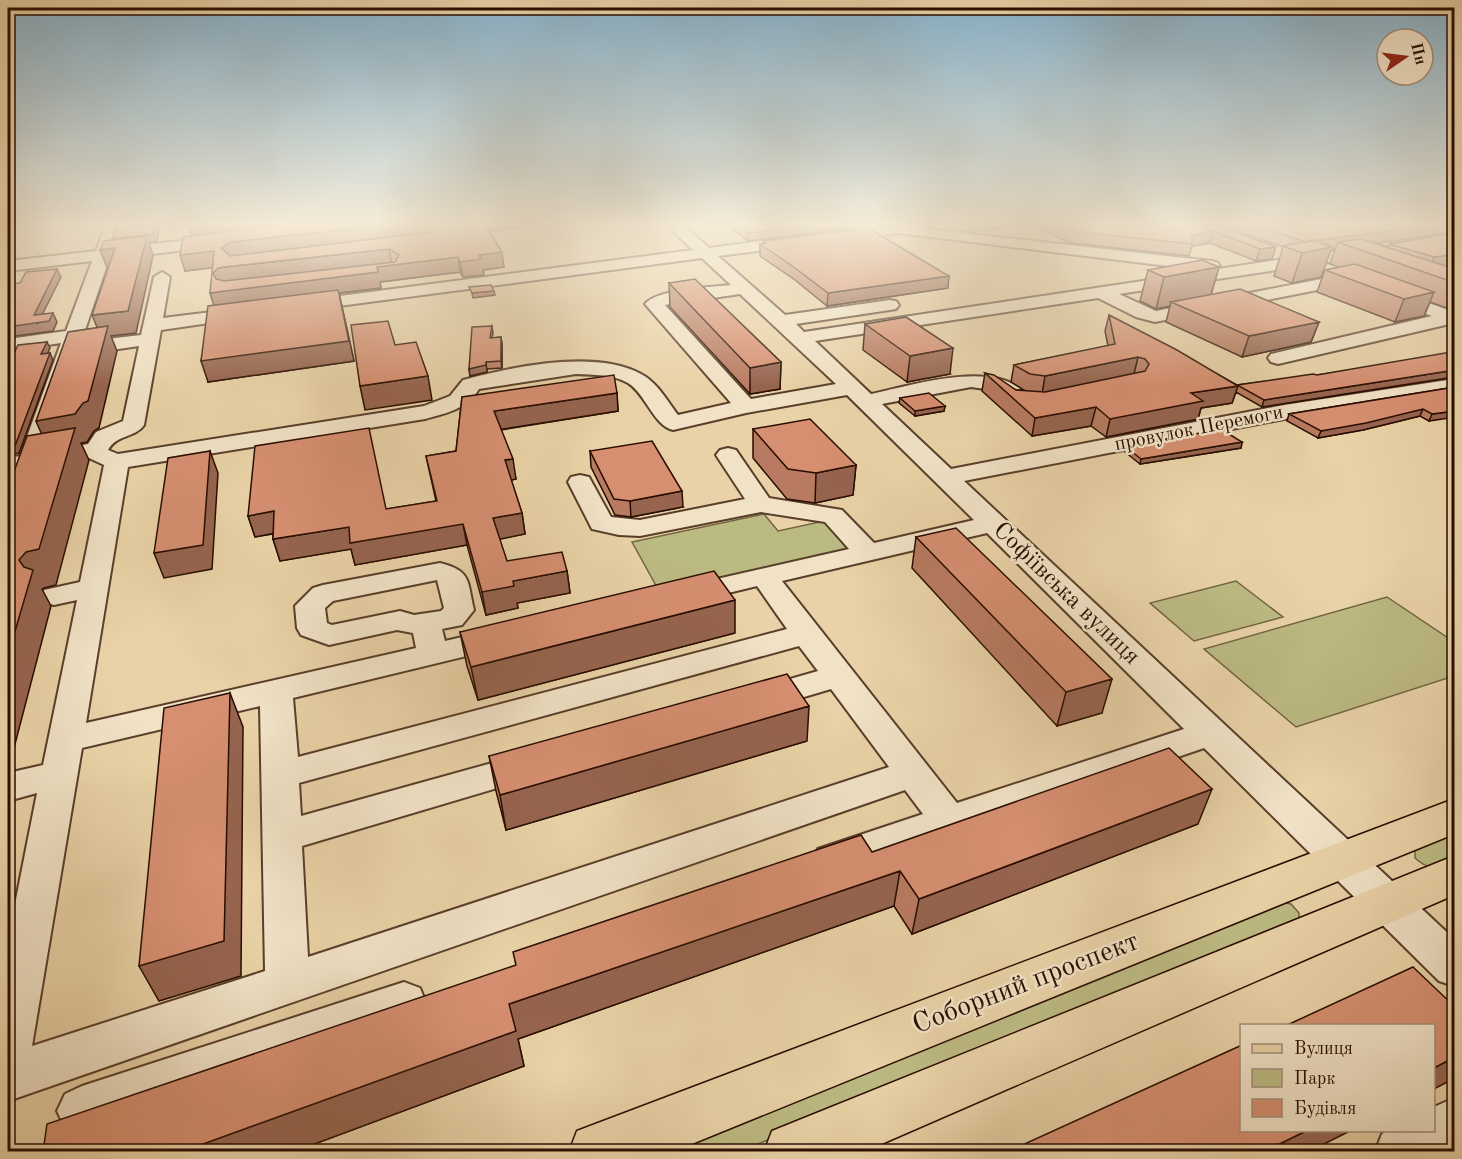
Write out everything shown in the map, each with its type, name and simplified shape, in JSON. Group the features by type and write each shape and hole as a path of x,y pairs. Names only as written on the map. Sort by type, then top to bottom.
{"main road":[{"name":"Соборний проспект","path":"598,1152 1455,816"},
{"path":"793,1152 1455,875"}],"street":[{"path":"8,522 18,464 71,343 94,279"},
{"path":"8,1052 93,588 107,456 104,437 133,425 162,279"},
{"path":"280,308 511,279"},
{"path":"629,279 632,283"},
{"name":"Софіївська вулиця","path":"735,279 791,329 1455,967"},
{"path":"791,329 1101,292 1188,279"},
{"path":"1101,292 1142,313 1155,316 1353,281 1348,279"},
{"path":"745,288 664,298 654,304 746,406"},
{"path":"1379,290 1453,318"},
{"path":"791,329 906,302"},
{"path":"942,334 1122,303"},
{"path":"8,345 71,343 152,332 257,311"},
{"path":"1278,358 1453,318"},
{"path":"18,464 107,456 425,412 461,399 468,392 470,384 579,368 610,370 635,378 673,423 746,406 971,381 998,385 1021,400 1032,401"},
{"name":"провулок Перемоги","path":"945,477 1284,412 1455,385"},
{"path":"728,455 761,504"},
{"path":"580,482 601,523 619,528 640,528 761,504 833,516 868,552"},
{"path":"661,600 993,524"},
{"path":"764,576 949,821"},
{"path":"54,596 93,588"},
{"path":"426,624 433,654"},
{"path":"8,787 62,757 276,691 524,632"},
{"path":"281,775 806,634"},
{"path":"726,709 839,676"},
{"path":"276,691 285,836 287,984"},
{"path":"803,870 1211,733"},
{"path":"285,836 556,758"},
{"path":"8,1078 913,773"},
{"path":"82,1111 442,991"},
{"path":"1400,1152 1455,1122"}],"green space":[{"path":"764,514 778,531 824,521 848,549 659,591 632,542"},
{"path":"1236,581 1283,617 1194,641 1150,603"},
{"path":"1387,597 1454,642 1454,676 1296,727 1204,649"},
{"path":"1454,833 1454,863 1433,868 1415,858 1415,849"},
{"path":"1276,901 1291,904 1299,913 1299,921 741,1151 636,1152"}],"building":[{"path":"22,279 52,279 34,315 53,313 49,321 8,327 8,284 20,283"},
{"path":"104,279 136,279 128,311 92,315"},
{"path":"211,279 224,281 321,279 210,293"},
{"path":"695,279 781,362 750,368 669,283"},
{"path":"810,279 927,279 828,293"},
{"path":"1350,279 1398,279 1434,292 1404,299"},
{"path":"491,285 494,291 472,293 469,287"},
{"path":"1240,289 1319,322 1249,336 1171,302"},
{"path":"338,290 349,341 201,361 208,306"},
{"path":"1109,315 1177,350 1238,386 1191,393 1203,401 1110,419 1096,407 1035,418 985,373 994,375 1016,390 1045,392 1145,371 1149,364 1145,359 1138,357 1045,376 1030,374 1014,365 1115,344"},
{"path":"906,317 953,348 910,356 865,324"},
{"path":"388,321 395,345 416,342 428,376 360,386 351,325"},
{"path":"108,326 88,401 83,403 75,414 36,421 68,332"},
{"path":"492,326 490,338 501,337 501,361 486,362 486,365 469,369 472,327"},
{"path":"47,342 41,354 50,353 15,446 8,447 8,366 18,345"},
{"path":"1451,352 1455,354 1455,370 1264,400 1237,385 1317,375"},
{"path":"614,375 617,393 494,411 513,459 505,460 522,513 493,518 507,561 562,552 567,571 513,581 514,586 482,592 463,524 350,543 349,527 273,539 274,511 248,516 255,446 369,428 386,509 437,501 426,456 456,451 462,397"},
{"path":"1455,387 1455,411 1432,414 1423,409 1321,431 1289,414"},
{"path":"929,393 945,406 915,411 900,398"},
{"path":"810,419 856,465 816,473 788,469 753,429"},
{"path":"75,428 39,549 26,552 19,560 24,567 33,570 8,655 8,488 27,436"},
{"path":"1221,429 1242,442 1141,459 1126,447"},
{"path":"652,441 682,491 630,501 614,499 590,451"},
{"path":"210,451 203,545 154,553 168,458"},
{"path":"956,528 1112,679 1066,692 916,537"},
{"path":"714,571 735,600 471,667 460,632"},
{"path":"787,674 809,706 500,795 489,756"},
{"path":"230,693 224,941 139,966 164,708"},
{"path":"1169,748 1212,789 919,899 900,871 509,1004 516,1031 181,1152 43,1152 47,1124 516,965 513,952 861,835 872,852"},
{"path":"1413,967 1455,1007 1455,1057 1435,1067 1435,1024 1289,1024"},
{"path":"1240,1046 1240,1132 1304,1132 1263,1152 1007,1152"}]}
